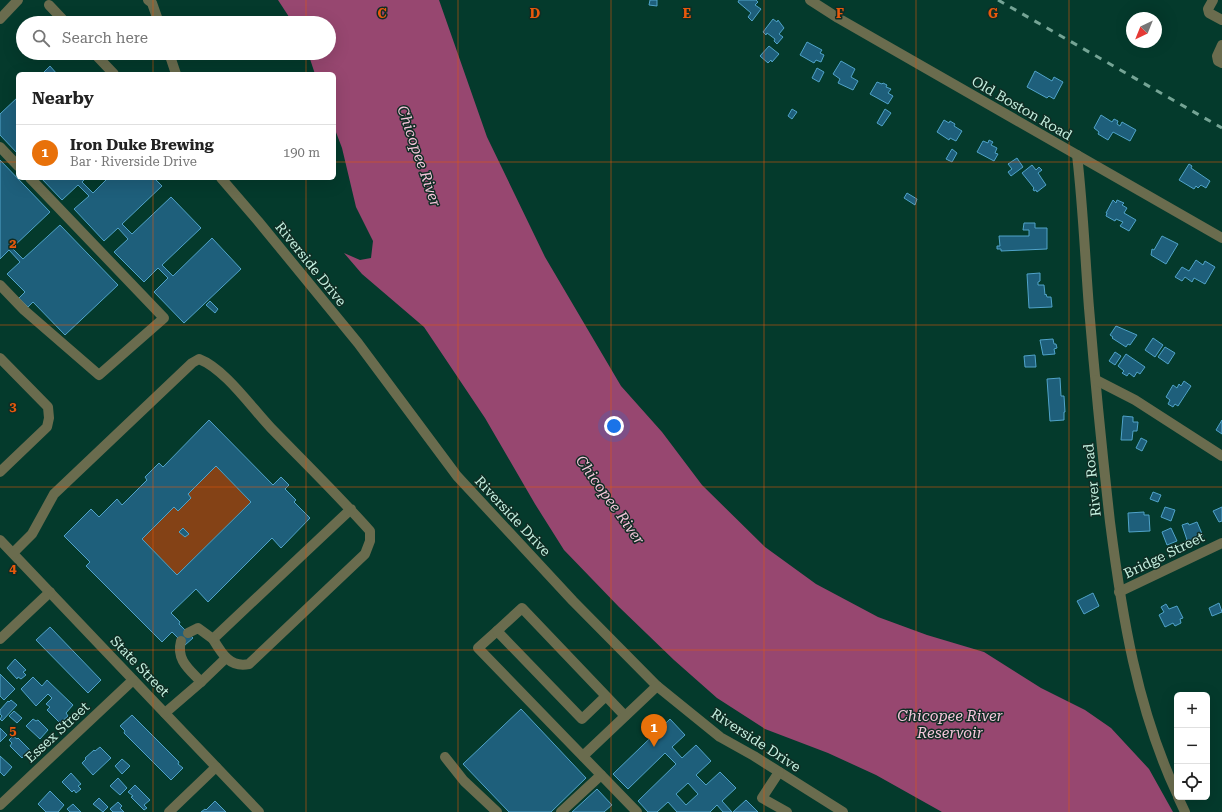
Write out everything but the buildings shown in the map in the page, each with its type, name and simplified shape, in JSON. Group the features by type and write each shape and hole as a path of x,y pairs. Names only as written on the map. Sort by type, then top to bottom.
{"street":[{"path":"2,14 18,0"},
{"path":"148,0 152,3 157,16"},
{"name":"Old Boston Road","path":"810,0 838,18 1222,238"},
{"path":"1213,0 1208,9 1209,13 1222,20"},
{"path":"49,5 59,16"},
{"path":"1222,45 1217,56 1218,61 1222,63"},
{"path":"101,60 112,72"},
{"path":"171,60 175,72"},
{"path":"0,147 16,164"},
{"name":"River Road","path":"1077,155 1101,442 1119,592 1137,682 1158,749 1174,787"},
{"path":"0,285 24,310 99,375 164,318 32,180"},
{"name":"Riverside Drive","path":"223,180 358,343 457,476 573,601 657,686 720,737 843,812"},
{"path":"0,358 48,408 49,418 47,427 0,472"},
{"path":"12,553 32,534 54,494 192,363 199,359 208,363 220,372 351,509 370,531 370,541 365,554 249,664 242,666 237,665 226,658 214,639 198,628 188,633"},
{"path":"1096,380 1135,400 1222,456"},
{"path":"214,639 351,509"},
{"name":"State Street","path":"0,540 259,812"},
{"name":"Bridge Street","path":"1119,592 1222,543"},
{"path":"0,639 50,592"},
{"path":"625,716 522,608 478,648 637,812"},
{"path":"497,631 582,719 606,696"},
{"path":"181,641 179,650 182,661 201,682"},
{"path":"165,714 226,658"},
{"name":"Essex Street","path":"0,805 133,680"},
{"path":"583,756 657,686"},
{"path":"445,757 464,781 497,812"},
{"path":"169,812 216,767"},
{"path":"779,772 762,798 787,812"},
{"path":"561,812 601,775"},
{"path":"1179,800 1185,812"}],"shaded area":[{"path":"216,466 251,502 177,575 142,539 174,507 178,511 191,498 188,494"}],"water":[{"name":"Chicopee River Reservoir","path":"278,0 439,0 487,137 545,257 621,386 662,432 702,485 765,547 816,584 878,617 927,635 984,652 1041,688 1085,710 1111,728 1149,769 1173,812 942,812 876,775 828,753 765,729 717,698 674,660 619,607 564,550 535,504 485,418 424,327 362,274 344,253 360,260 371,258 373,241 356,207 342,148 336,132 336,72 314,72 310,60 336,60 336,16 288,16"}],"railway":[{"path":"998,0 1222,128"}],"place":[{"name":"Iron Duke Brewing","path":"654,747"}],"water label":[{"name":"Chicopee River","path":"419,156"},
{"name":"Chicopee River","path":"610,500"}]}
